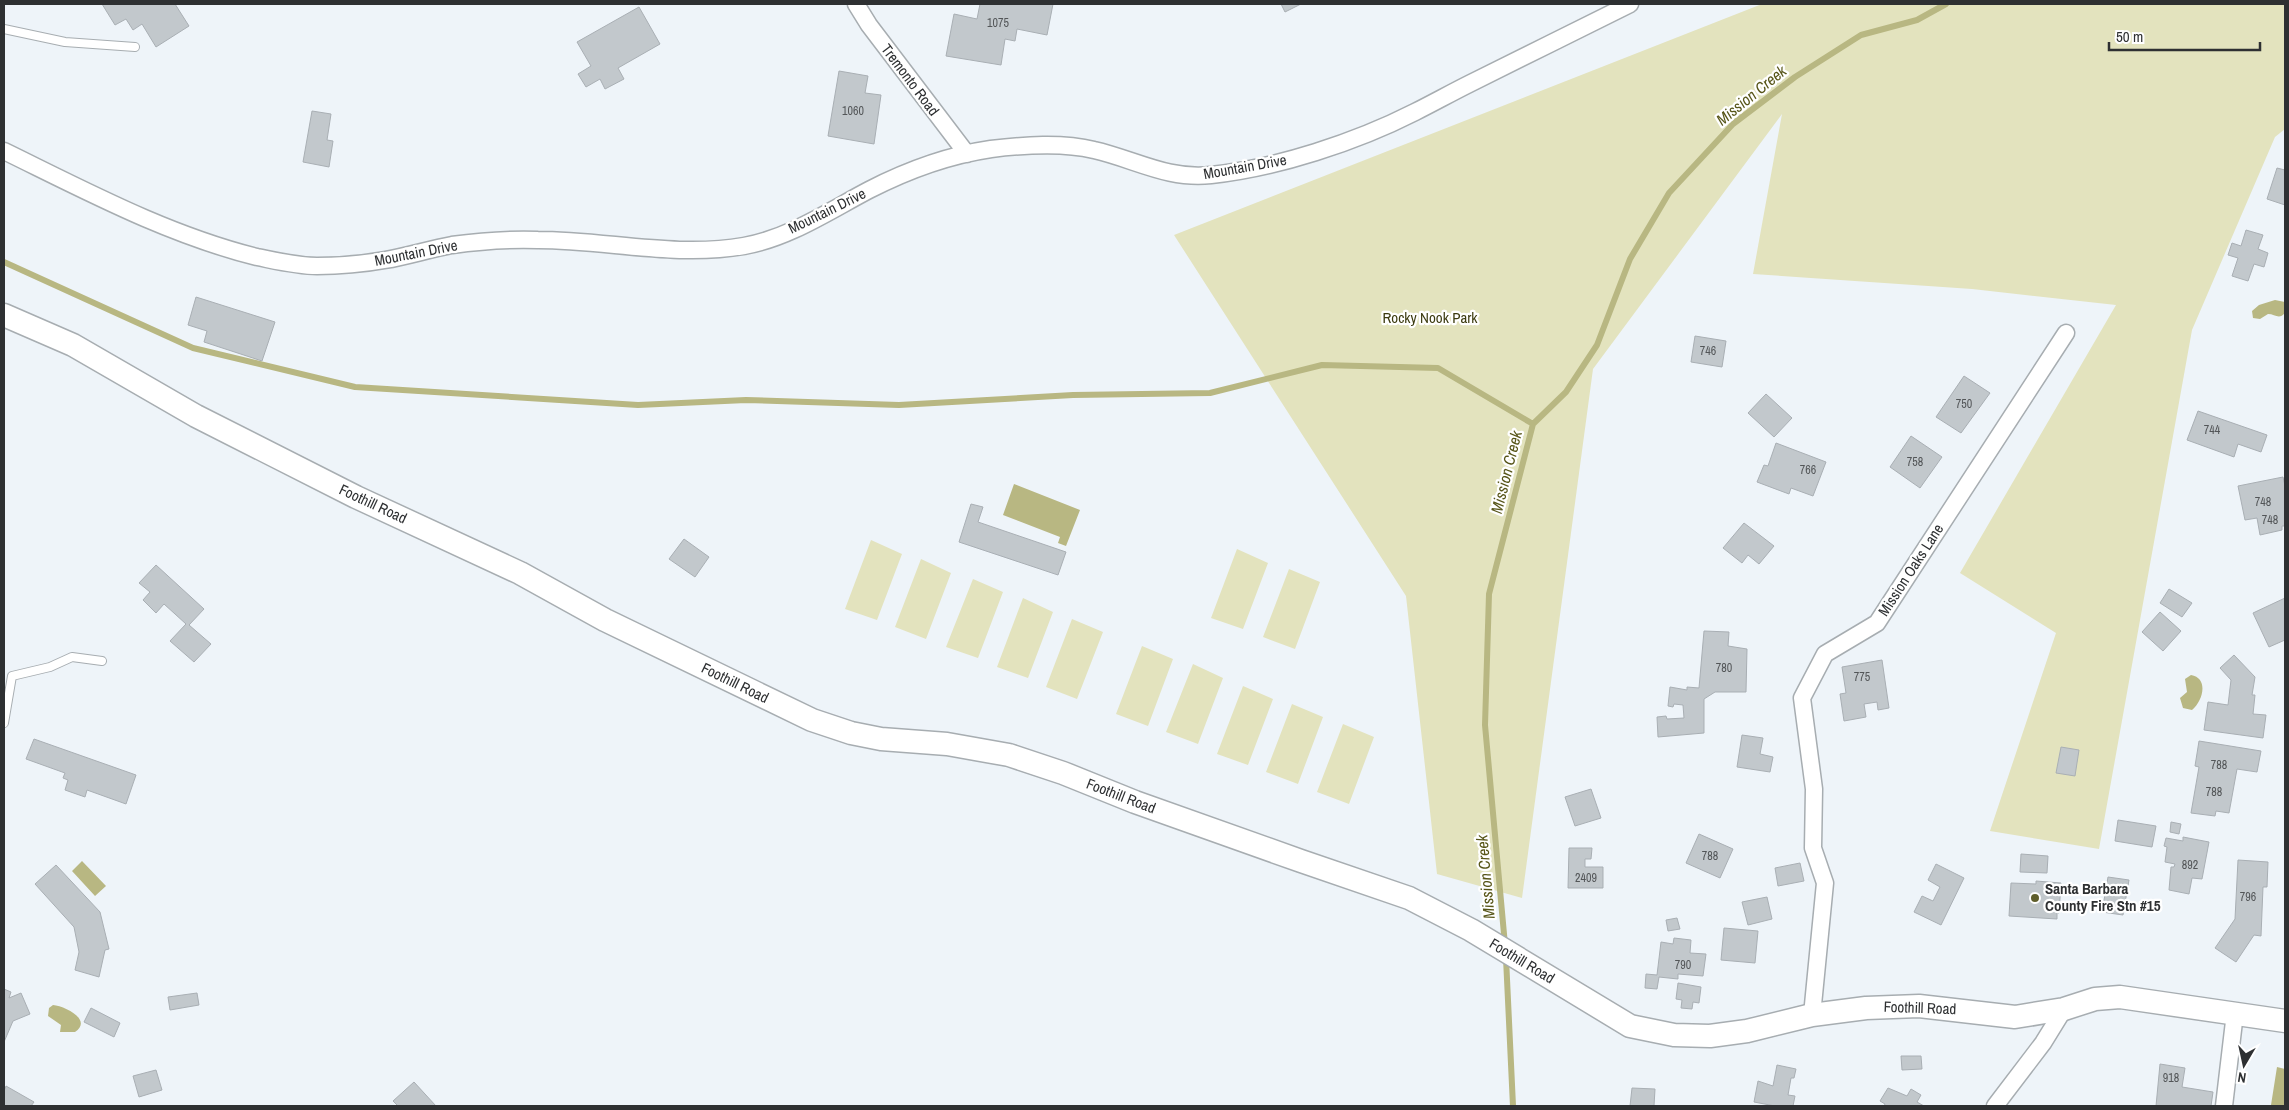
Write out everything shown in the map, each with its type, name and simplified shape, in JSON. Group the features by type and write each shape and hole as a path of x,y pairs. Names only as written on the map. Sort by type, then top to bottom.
{"main road":[{"name":"Foothill Road","path":"4,315 72,345 196,416 356,497 512,569 605,620 812,720 851,733 881,739 947,744 1009,755 1063,773 1135,802 1409,898 1471,930 1630,1026 1674,1036 1710,1036 1747,1031 1812,1015 1866,1008 1919,1006 2015,1017 2064,1009 2095,999 2120,997 2285,1021"}],"street":[{"name":"Tremonto Road","path":"856,4 869,25 967,154"},
{"name":"Mountain Drive","path":"4,151 181,233 226,249 278,262 312,266 349,265 386,260 449,246 494,240 541,240 659,249 703,250 746,246 804,225 869,190 911,172 967,154 1023,146 1058,146 1092,149 1160,172 1180,176 1210,175 1260,166 1316,152 1361,136 1414,113 1630,4"},
{"name":"Mission Oaks Lane","path":"1812,1015 1825,883 1813,848 1814,789 1802,698 1825,654 1877,622 2066,333"},
{"path":"1995,1106 2043,1043 2064,1009"},
{"path":"2224,1106 2235,1013"}],"lane":[{"path":"4,29 64,42 135,47"},
{"path":"4,723 12,676 50,667 72,657 102,661"}],"green space":[{"name":"Rocky Nook Park","path":"1762,4 2285,4 2285,129 2275,137 2192,330 2099,849 1990,831 2056,633 1960,573 2116,305 1972,289 1753,274 1782,114 1593,369 1522,898 1437,874 1406,596 1174,235"},
{"path":"871,540 902,554 877,620 845,609"},
{"path":"1237,549 1268,563 1243,629 1211,618"},
{"path":"921,559 951,573 926,639 895,627"},
{"path":"1289,569 1320,582 1295,649 1263,637"},
{"path":"973,579 1003,592 978,658 946,647"},
{"path":"1023,598 1053,612 1028,678 997,667"},
{"path":"1072,619 1103,632 1077,699 1046,687"},
{"path":"1142,646 1173,659 1148,726 1116,714"},
{"path":"1193,664 1223,678 1198,744 1166,732"},
{"path":"1243,686 1273,699 1248,765 1217,754"},
{"path":"1292,704 1323,717 1298,784 1266,772"},
{"path":"1343,724 1374,737 1349,804 1317,792"}],"shaded area":[{"path":"2275,300 2285,302 2285,313 2283,315 2268,314 2260,319 2253,318 2252,311 2259,305"},
{"path":"1014,484 1080,510 1066,546 1058,543 1060,537 1003,515"},
{"path":"2191,675 2197,677 2202,685 2199,701 2192,710 2183,708 2180,698 2187,692 2185,679"},
{"path":"82,861 106,886 95,896 72,871"},
{"path":"53,1005 70,1011 79,1018 80,1027 75,1032 60,1032 61,1025 48,1016 49,1008"},
{"path":"2277,1067 2285,1069 2285,1106 2271,1105"}],"building":[{"path":"102,4 175,4 189,26 156,47 142,24 133,30 126,19 115,25"},
{"path":"980,4 1053,4 1047,35 1017,29 1015,41 1005,39 1001,65 946,56 954,14 977,19"},
{"path":"1281,4 1301,4 1285,12"},
{"path":"639,7 660,44 618,68 624,79 605,89 600,79 586,87 578,74 591,66 577,42"},
{"path":"839,71 868,76 865,93 881,95 874,144 828,136"},
{"path":"312,111 331,114 327,140 333,141 329,167 303,162"},
{"path":"2277,168 2285,170 2285,205 2267,199"},
{"path":"2246,230 2263,235 2258,249 2268,253 2264,267 2254,264 2248,281 2232,276 2238,258 2228,255 2232,243 2241,246"},
{"path":"196,297 275,322 262,361 204,342 207,331 188,325"},
{"path":"1695,336 1726,341 1722,367 1691,362"},
{"path":"1964,376 1990,393 1961,433 1936,417"},
{"path":"1766,394 1792,418 1774,437 1748,413"},
{"path":"2198,411 2267,435 2261,452 2238,444 2234,457 2187,440"},
{"path":"1911,436 1942,457 1920,488 1890,467"},
{"path":"1776,443 1826,462 1813,496 1791,488 1789,494 1757,482 1764,465 1768,466"},
{"path":"2283,477 2285,486 2285,526 2282,526 2282,530 2260,535 2257,518 2245,520 2238,486"},
{"path":"971,504 983,507 978,522 1066,552 1058,575 959,542"},
{"path":"1744,523 1774,546 1759,564 1748,555 1742,563 1723,548"},
{"path":"684,539 709,557 695,577 669,559"},
{"path":"156,565 204,609 189,625 211,644 194,662 170,641 186,624 164,604 156,613 143,600 150,592 139,583"},
{"path":"2169,589 2192,603 2182,617 2160,603"},
{"path":"2285,598 2285,640 2269,647 2253,613"},
{"path":"2160,612 2181,631 2163,651 2142,632"},
{"path":"1704,631 1729,632 1728,646 1747,649 1746,692 1715,692 1704,699 1704,733 1658,737 1657,717 1666,716 1667,719 1684,718 1683,705 1674,704 1673,707 1668,706 1670,687 1687,690 1687,687 1699,688"},
{"path":"2234,655 2255,677 2252,695 2255,695 2253,714 2266,715 2263,738 2204,730 2208,702 2228,705 2231,680 2220,668"},
{"path":"1882,660 1889,708 1878,710 1877,702 1864,704 1866,717 1844,721 1840,694 1846,693 1842,667"},
{"path":"1742,735 1763,738 1760,754 1773,757 1770,772 1737,767"},
{"path":"34,739 136,775 126,804 87,790 85,797 65,790 68,780 63,778 65,773 26,759"},
{"path":"2199,741 2261,751 2257,772 2237,769 2229,813 2216,811 2215,816 2191,813 2199,767 2195,766"},
{"path":"2061,747 2079,750 2075,776 2056,773"},
{"path":"1591,789 1601,818 1575,826 1565,797"},
{"path":"2118,820 2156,826 2152,847 2115,841"},
{"path":"2171,822 2181,824 2179,834 2170,832"},
{"path":"1699,834 1733,849 1720,878 1686,863"},
{"path":"2183,837 2209,842 2202,879 2192,878 2189,894 2169,890 2171,867 2174,867 2175,864 2165,862 2167,847 2164,846 2166,838 2183,841"},
{"path":"1569,848 1592,848 1591,859 1585,859 1585,867 1603,867 1603,888 1568,888"},
{"path":"2021,854 2048,856 2047,873 2020,872"},
{"path":"2238,860 2268,862 2267,887 2263,887 2261,936 2254,935 2236,962 2215,948 2235,919"},
{"path":"1800,863 1804,881 1778,886 1775,868"},
{"path":"1936,864 1964,878 1941,925 1914,912 1922,896 1933,901 1940,887 1928,880"},
{"path":"56,865 100,912 109,949 105,950 99,977 75,970 79,952 74,927 35,884"},
{"path":"2108,877 2129,880 2123,915 2102,912"},
{"name":"Santa Barbara County Fire Stn #15","path":"2036,881 2061,883 2057,919 2009,916 2011,883 2036,884"},
{"path":"1767,897 1772,919 1748,925 1742,902"},
{"path":"1677,918 1680,929 1668,931 1666,920"},
{"path":"1724,928 1758,931 1755,963 1721,960"},
{"path":"1674,938 1691,940 1690,953 1706,954 1703,976 1678,974 1678,979 1659,977 1657,989 1645,988 1646,974 1657,975 1661,942 1673,944"},
{"path":"1678,983 1701,987 1699,1003 1693,1002 1692,1009 1681,1008 1682,1000 1676,999"},
{"path":"4,989 11,992 9,998 21,993 30,1014 13,1021 4,1042"},
{"path":"197,993 199,1005 170,1010 168,997"},
{"path":"91,1008 120,1023 114,1037 84,1022"},
{"path":"1901,1056 1921,1056 1922,1069 1902,1070"},
{"path":"2160,1064 2185,1068 2182,1087 2213,1092 2211,1106 2156,1106"},
{"path":"1777,1065 1796,1069 1794,1078 1791,1078 1788,1095 1795,1096 1793,1106 1775,1106 1754,1102 1758,1081 1773,1086"},
{"path":"156,1070 162,1090 139,1097 133,1076"},
{"path":"414,1082 436,1106 398,1106 393,1101"},
{"path":"6,1086 34,1102 31,1106 4,1106"},
{"path":"1632,1088 1655,1089 1654,1106 1630,1106"},
{"path":"1888,1088 1907,1096 1911,1089 1921,1095 1917,1102 1924,1106 1884,1106 1885,1104 1880,1101"}],"waterway":[{"name":"Mission Creek","path":"1505,945 1485,725 1489,594 1533,424 1566,392 1597,345 1630,259 1669,193 1733,124 1795,77 1861,35 1917,20 1946,4"},
{"path":"4,262 193,348 355,387 638,405 746,400 899,405 1073,395 1210,393 1322,365 1438,368 1533,424"},
{"name":"Mission Creek","path":"1506,958 1513,1106"}],"place":[{"name":"Santa Barbara County Fire Stn #15","path":"2035,898"}]}
